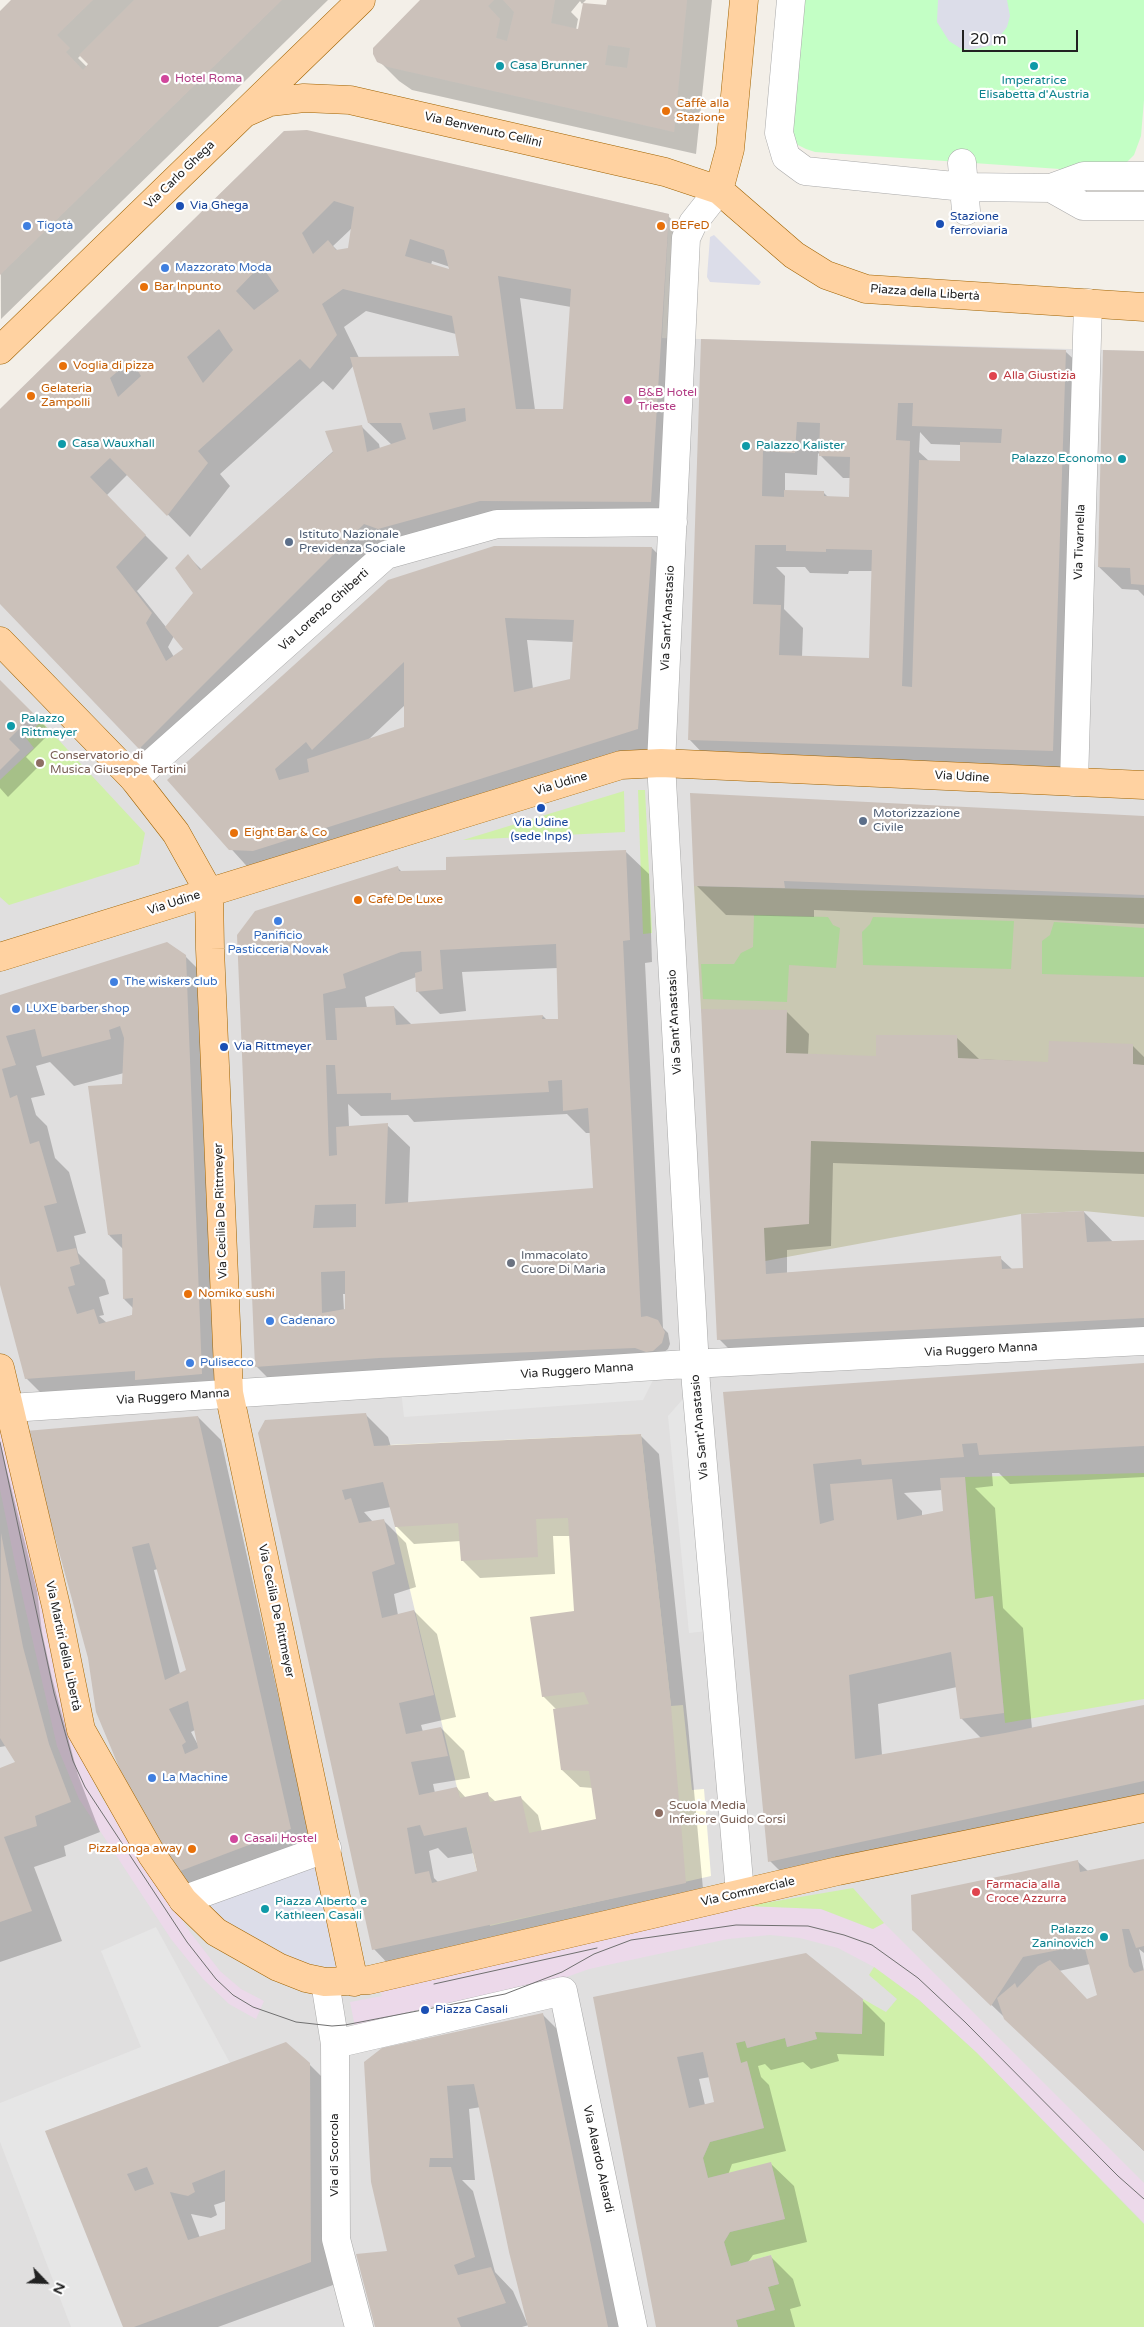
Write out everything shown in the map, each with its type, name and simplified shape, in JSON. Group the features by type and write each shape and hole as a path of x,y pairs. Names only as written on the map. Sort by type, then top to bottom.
{"main road":[{"name":"Via Carlo Ghega","path":"0,350 361,0"},
{"path":"719,190 730,149 744,0"},
{"name":"Via Benvenuto Cellini","path":"245,113 270,102 304,98 350,100 665,172 719,190"},
{"name":"Piazza della Libertà","path":"719,190 794,255 826,275 866,289 1144,307"},
{"name":"Via Cecilia De Rittmeyer","path":"0,641 134,779 176,833 209,892 229,1393 327,1848"},
{"name":"Via Udine","path":"0,958 622,765 661,763 1144,785"},
{"name":"Via Martiri della Libertà","path":"0,1368 56,1606 81,1730 152,1855 183,1900"},
{"name":"Via Commerciale","path":"354,1982 838,1871 1144,1808"},
{"path":"183,1900 216,1932 254,1955 306,1978 325,1982 354,1982 327,1848"}],"street":[{"path":"791,0 778,156 805,171 964,187 1083,188"},
{"path":"1051,188 1084,176 1144,176"},
{"path":"1051,188 1084,206 1144,206"},
{"name":"Via Sant'Anastasio","path":"719,190 693,223 686,238 661,763 694,1364 740,1893"},
{"name":"Via Tivarnella","path":"1074,782 1088,303"},
{"name":"Via Lorenzo Ghiberti","path":"134,779 386,555 497,524 673,522"},
{"name":"Via Ruggero Manna","path":"10,1408 694,1364 1144,1342"},
{"path":"183,1900 327,1848"},
{"name":"Via di Scorcola","path":"325,1982 335,2044 336,2239 359,2327"},
{"name":"Via Aleardo Aleardi","path":"335,2044 563,1990 633,2327"}],"shaded area":[{"path":"938,0 1007,0 1010,16 1007,27 993,45 971,50 960,48 949,41 937,22"},
{"path":"284,131 431,159 669,214 662,338 1144,351 1144,2327 0,2327 0,409"},
{"path":"714,235 761,282 759,285 710,282 707,277 710,237"},
{"path":"694,886 1144,898 1144,1217 1084,1211 1021,1214 765,1261 701,1009"},
{"path":"660,1366 643,1400 404,1417 400,1382"},
{"path":"696,1384 716,1630 689,1633 668,1416"},
{"path":"0,1412 74,1740 100,1795 190,1932 220,1971 241,1989 264,2001 256,2019 229,2004 203,1979 171,1939 79,1799 57,1746 16,1568 0,1489"},
{"path":"641,1434 671,1706 683,1705 692,1790 704,1789 711,1876 490,1926 395,1527 388,1445"},
{"name":"Piazza Alberto e Kathleen Casali","path":"327,1848 354,1982 325,1982 183,1900"},
{"path":"747,1906 821,1909 872,1929 884,1923 1144,2183 1144,2223 977,2053 919,2000 874,1967 838,1948 800,1938 770,1935 728,1939 589,1969 503,2000 356,2032 350,2002 382,1996 379,1988"},
{"path":"156,1927 230,2063 45,2131 123,2327 71,2327 0,2142 0,2103 141,2047 101,1951"}],"green space":[{"path":"799,0 1144,0 1144,100 1141,136 1134,155 1121,168 1103,172 815,152 806,149 798,145 793,138 791,122"},
{"name":"Conservatorio di Musica Giuseppe Tartini","path":"41,721 145,833 139,864 9,905 0,897 0,780 34,748 26,738"},
{"path":"638,790 645,790 652,933 643,934"},
{"path":"624,791 625,832 463,840"},
{"path":"754,915 828,917 833,925 840,928 836,968 789,965 787,1002 703,999 701,964 734,964 741,953 753,947"},
{"path":"873,917 1014,921 1011,969 863,965 862,932 870,924"},
{"path":"1054,922 1144,928 1144,977 1042,974 1042,941 1050,935"},
{"path":"1144,1473 1144,1699 1005,1723 993,1597 975,1599 965,1477"},
{"path":"853,1888 884,1923 873,1929 821,1909 747,1906"},
{"path":"874,1967 919,2000 977,2053 1144,2224 1144,2327 738,2327 736,2320 775,2310 768,2287 779,2284 771,2255 731,2266 724,2242 730,2232 785,2219 771,2163 708,2178 703,2158 710,2142 764,2128 747,2062 741,2063 736,2043 745,2041 748,2048 785,2038 787,2047 817,2039 815,2032 862,2034 863,1999 886,2012 897,1999 869,1975"}],"building":[{"path":"11,0 93,0 57,35 70,48 66,52 83,70 88,64 79,55 134,0 282,0 0,275 0,11"},
{"name":"Casa Brunner","path":"420,0 494,0 488,6 500,19 496,38 507,41 514,12 503,0 555,0 551,23 578,29 583,3 606,5 607,0 687,0 674,132 388,67 377,62 373,54 373,48","holes":["608,45 630,48 627,68 605,65"]},
{"path":"307,130 669,214 651,502 480,501 378,529 364,524 139,749 0,604 0,409 284,131","holes":["334,201 354,207 348,248 336,250 328,240 313,254 302,233","410,239 444,250 449,269 405,256","261,265 279,291 254,310 236,291","498,276 571,289 563,409 516,409","343,289 452,316 459,356 350,357 368,423 401,423 406,439 367,452 362,425 325,431 333,452 200,570 188,554 175,568 193,593 165,627 183,649 166,661 146,623 152,613 116,567 146,535 90,477 110,458 167,516 208,463 198,451 300,359 310,369 337,335 322,304","219,329 233,350 203,383 187,357","131,360 141,376 118,397 110,378","465,408 466,421 433,430 429,413"]},
{"path":"701,339 1066,350 1053,751 688,740","holes":["898,403 913,403 912,426 1002,429 1001,443 960,442 960,461 919,460 912,687 902,686 910,441 896,440","797,422 820,423 819,456 850,457 849,497 824,496 824,491 784,490 784,497 762,496 763,451 795,453","755,545 786,545 786,551 826,552 826,549 872,550 869,658 779,655 781,605 753,604"]},
{"name":"Palazzo Economo","path":"1103,350 1144,351 1144,585 1131,584 1130,568 1098,567"},
{"path":"494,546 652,547 638,729 253,851 229,850 167,780 388,580","holes":["505,618 574,620 570,679 514,692","404,662 404,727 307,759 309,772 279,780 275,769 306,742 312,750"]},
{"name":"Palazzo Rittmeyer","path":"0,680 34,714 9,739 20,750 0,770"},
{"path":"690,793 1144,816 1144,895 784,881 785,888 694,886"},
{"path":"626,850 630,940 623,941 641,1317 647,1316 658,1320 665,1332 662,1343 653,1351 646,1352 635,1348 379,1358 255,1367 237,935 255,911 398,866 399,871 446,870 446,857","holes":["556,944 558,1019 542,1019 543,1015 396,1025 394,1006 335,1008 337,1040 326,1040 323,994 346,988 343,974 401,952 421,951 422,971 415,973 416,992 443,989 440,950","326,1065 335,1065 337,1094 391,1093 391,1100 549,1092 548,1081 562,1080 563,1111 588,1108 593,1188 385,1204 388,1123 336,1127 337,1155 329,1156","356,1204 356,1227 313,1228 315,1205","345,1271 345,1309 322,1313 321,1272"]},
{"path":"167,942 186,955 202,1374 135,1380 135,1371 25,1379 0,1285 0,995","holes":["120,1026 124,1038 122,1084 88,1086 108,1235 122,1234 123,1299 133,1298 132,1315 99,1324 94,1309 77,1314 68,1287 75,1285 70,1267 80,1264 76,1248 57,1252 44,1206 57,1203 39,1141 30,1144 17,1095 10,1098 2,1069 16,1065 6,1036 35,1029 42,1057 111,1039 109,1030"]},
{"path":"701,1009 787,1010 786,1053 876,1056 876,1035 957,1035 958,1058 1048,1062 1049,1041 1133,1044 1133,1064 1144,1065 1144,1152 811,1141 809,1224 764,1228 766,1274 1001,1256 1002,1269 1023,1268 1021,1214 1084,1211 1087,1242 1144,1240 1144,1318 717,1340"},
{"path":"1144,1363 1144,1446 979,1455 977,1443 962,1444 964,1457 862,1465 861,1459 813,1464 820,1524 834,1520 830,1484 892,1479 897,1520 943,1511 940,1478 965,1477 975,1599 993,1596 1004,1713 960,1719 951,1652 849,1675 855,1759 1005,1733 1144,1705 1144,1781 768,1862 723,1392"},
{"path":"366,1413 374,1446 641,1434 671,1706 686,1883 372,1950 258,1433 265,1420","holes":["383,1482 395,1527 458,1523 461,1561 538,1557 536,1519 568,1518 574,1611 530,1617 542,1697 584,1692 589,1704 553,1709 561,1770 589,1771 596,1819 529,1833 521,1796 490,1802 488,1792 460,1798 457,1787 419,1795 411,1762 448,1756 441,1727 406,1734 399,1703 434,1695 414,1610 382,1618 372,1572 395,1564 384,1519 359,1523 351,1498 345,1500 342,1490","420,1825 424,1836 467,1827 477,1871 432,1883 429,1871 415,1874 407,1828"]},
{"path":"198,1416 291,1829 175,1873 134,1803 96,1712 88,1658 26,1431","holes":["149,1543 186,1670 165,1680 132,1547","188,1701 198,1748 185,1754 182,1745 186,1742 169,1709"]},
{"path":"1,1533 23,1647 49,1744 71,1802 35,1816 37,1826 4,1837 32,1911 0,1922 0,1768 15,1762 0,1738"},
{"path":"1144,1859 1144,1946 1136,1948 1129,1929 1122,1929 1129,1966 1134,1973 1144,1970 1144,2151 1004,2019 997,1998 1015,1983 1017,1988 1038,1966 1050,1960 1087,1999 1097,1995 1084,1945 1023,1957 991,2006 912,1930 911,1895 1078,1860 1080,1872"},
{"path":"806,1953 863,1999 862,2034 815,2032 817,2039 787,2047 785,2038 747,2048 745,2041 736,2043 741,2063 747,2061 764,2128 710,2142 703,2158 708,2178 771,2162 785,2219 730,2232 724,2242 731,2266 771,2255 779,2284 768,2287 775,2310 736,2320 738,2327 656,2327 593,1997","holes":["703,2052 714,2102 689,2108 677,2057"]},
{"path":"543,2013 608,2327 528,2327 509,2252 474,2084 447,2086 453,2158 430,2158 429,2167 451,2167 475,2257 454,2265 458,2275 491,2267 506,2303 457,2318 461,2327 375,2327 356,2254 387,2251 371,2182 364,2062 382,2048"},
{"path":"286,2042 310,2063 311,2262 134,2327 123,2327 45,2131","holes":["147,2167 154,2184 135,2191 127,2174","225,2170 225,2229 188,2240 170,2192 188,2196 195,2192 192,2183"]}],"tram line":[{"path":"0,1442 54,1693 73,1761 85,1787 187,1942 216,1979 233,1995 253,2007 296,2022 332,2026 345,2025 505,1994 562,1972 594,1954 631,1940 736,1925 808,1926 844,1935 872,1945 918,1978 965,2022 1118,2176 1144,2199"},
{"path":"434,1984 597,1948"}],"place":[{"name":"Casa Brunner","path":"500,66"},
{"name":"Imperatrice Elisabetta d'Austria","path":"1034,66"},
{"name":"Hotel Roma","path":"165,79"},
{"name":"Caffè alla Stazione","path":"666,111"},
{"name":"Via Ghega","path":"180,206"},
{"name":"Stazione ferroviaria","path":"940,224"},
{"name":"Tigotà","path":"27,226"},
{"name":"BEFeD","path":"661,226"},
{"name":"Mazzorato Moda","path":"165,268"},
{"name":"Bar Inpunto","path":"144,287"},
{"name":"Voglia di pizza","path":"63,366"},
{"name":"Alla Giustizia","path":"993,376"},
{"name":"Gelateria Zampolli","path":"31,396"},
{"name":"B&B Hotel Trieste","path":"628,400"},
{"name":"Casa Wauxhall","path":"62,444"},
{"name":"Palazzo Kalister","path":"746,446"},
{"name":"Palazzo Economo","path":"1122,459"},
{"name":"Istituto Nazionale Previdenza Sociale","path":"289,542"},
{"name":"Palazzo Rittmeyer","path":"11,726"},
{"name":"Conservatorio di Musica Giuseppe Tartini","path":"40,763"},
{"name":"Via Udine (sede Inps)","path":"541,808"},
{"name":"Motorizzazione Civile","path":"863,821"},
{"name":"Eight Bar & Co","path":"234,833"},
{"name":"Cafè De Luxe","path":"358,900"},
{"name":"Panificio Pasticceria Novak","path":"278,921"},
{"name":"The wiskers club","path":"114,982"},
{"name":"LUXE barber shop","path":"16,1009"},
{"name":"Via Rittmeyer","path":"224,1047"},
{"name":"Immacolato Cuore Di Maria","path":"511,1263"},
{"name":"Nomiko sushi","path":"188,1294"},
{"name":"Cadenaro","path":"270,1321"},
{"name":"Pulisecco","path":"190,1363"},
{"name":"La Machine","path":"152,1778"},
{"name":"Scuola Media Inferiore Guido Corsi","path":"659,1813"},
{"name":"Casali Hostel","path":"234,1839"},
{"name":"Pizzalonga away","path":"192,1849"},
{"name":"Farmacia alla Croce Azzurra","path":"976,1892"},
{"name":"Piazza Alberto e Kathleen Casali","path":"265,1909"},
{"name":"Palazzo Zaninovich","path":"1104,1937"},
{"name":"Piazza Casali","path":"425,2010"}]}
